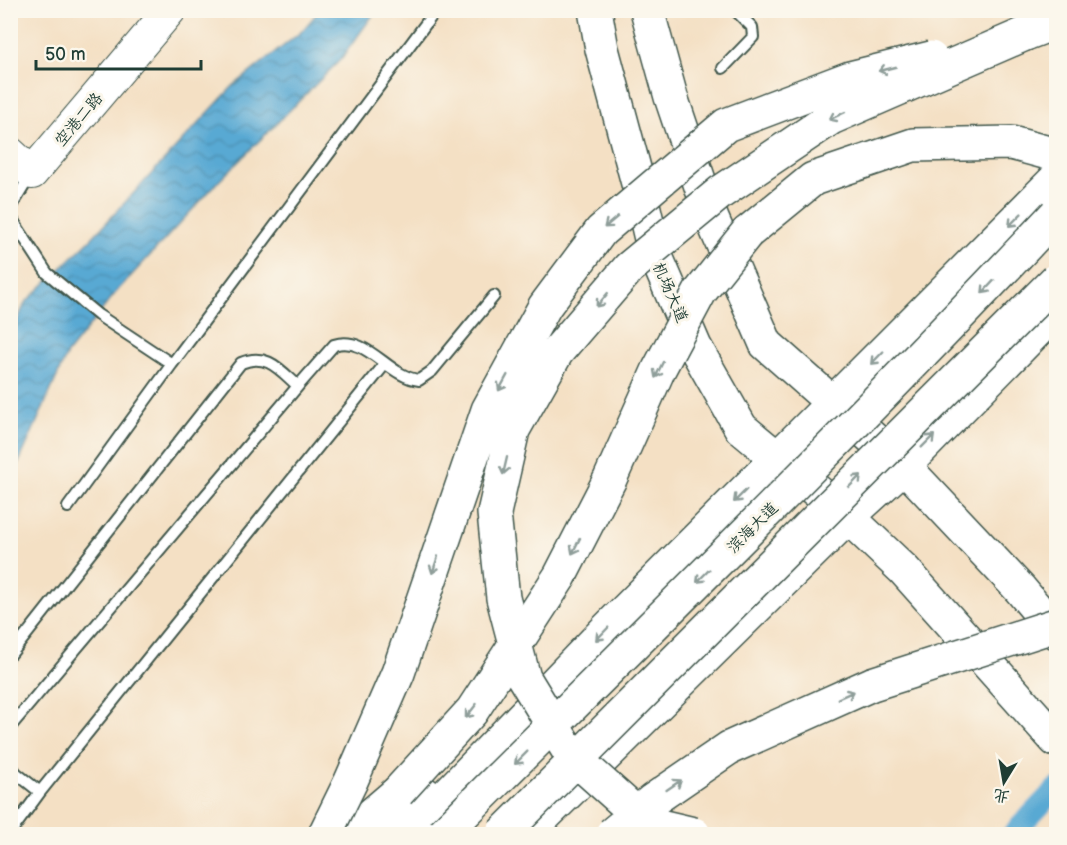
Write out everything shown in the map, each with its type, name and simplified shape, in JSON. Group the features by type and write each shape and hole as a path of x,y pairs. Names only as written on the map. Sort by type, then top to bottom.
{"main road":[{"name":"空港二路","path":"21,163 170,10"},
{"name":"机场大道","path":"596,10 603,50 654,252 695,347 741,428 848,517 904,570 1056,740"},
{"path":"648,10 670,97 712,219 766,344 904,466 1020,589 1056,632"},
{"path":"694,834 647,822 571,755 524,678 503,598 494,513 513,430 557,352 629,268 721,192 831,118 1056,22"},
{"path":"325,834 351,781 398,672 488,410 545,306 601,231 726,125 850,78 1025,34"},
{"path":"349,834 398,792 472,711 561,576 609,479 659,369 700,292 747,233 813,178 913,145 1011,143 1056,155"},
{"path":"409,834 777,458 1056,179"},
{"name":"滨海大道","path":"443,834 815,464 943,334 1056,214"},
{"path":"502,834 1056,280"},
{"path":"526,834 848,517 904,466 1056,311"},
{"path":"612,834 653,800 729,748 872,684 1056,625"},
{"path":"377,834 393,818 510,729"}],"lane":[{"path":"68,507 436,10"},
{"path":"723,68 753,37 752,27 735,10"},
{"path":"10,209 21,163"},
{"path":"10,216 46,273 98,315 172,364"},
{"path":"10,727 334,345 342,342 364,348 411,379 419,380 426,376 494,296"},
{"path":"11,654 241,363 250,359 262,359 273,364 298,386"},
{"path":"10,833 40,792 386,364"},
{"path":"10,765 16,773 40,792"}],"water":[{"path":"319,11 376,11 341,59 218,182 117,291 67,354 11,480 11,336 25,303 92,238 233,86 301,32"}],"waterway":[{"path":"1013,834 1056,789"}]}
